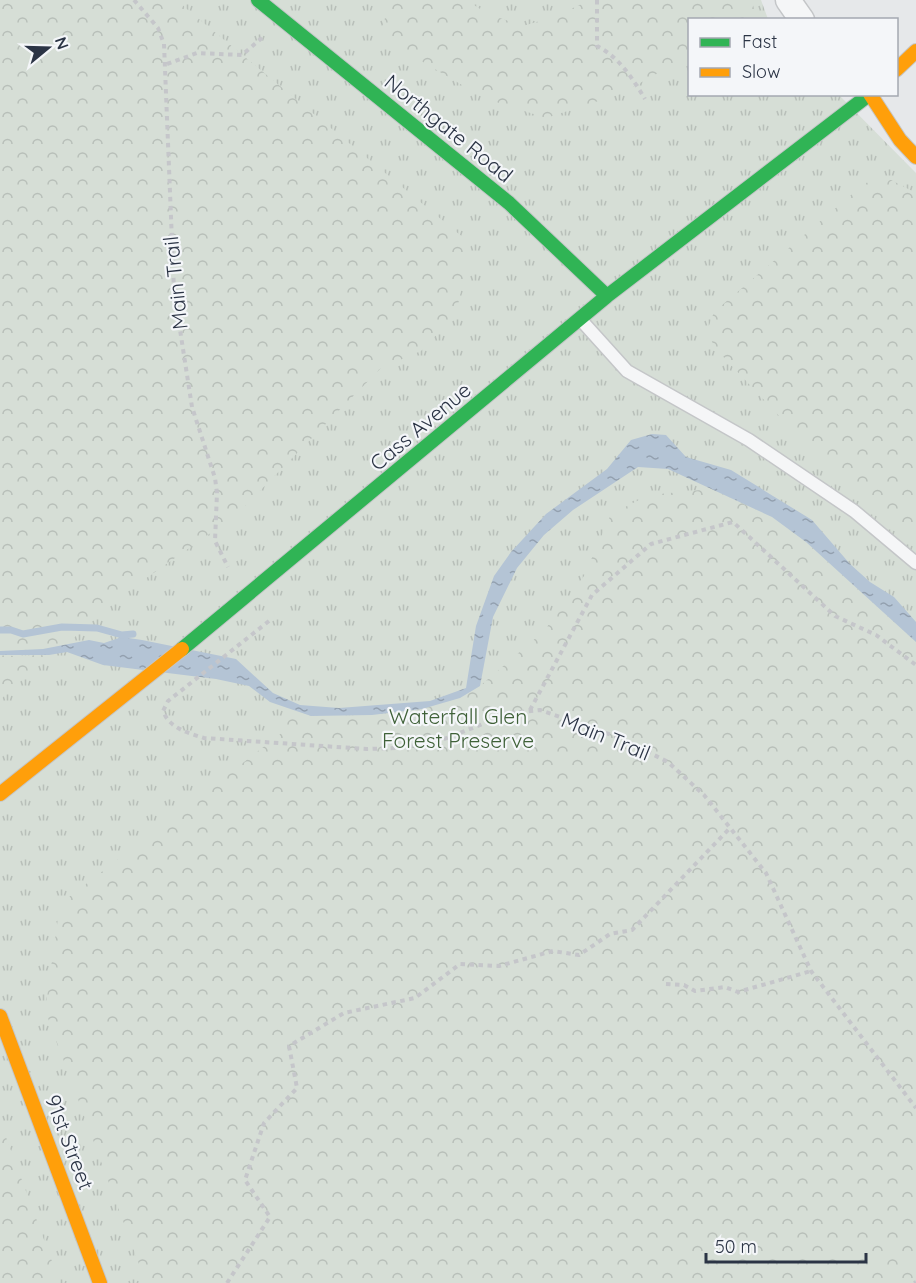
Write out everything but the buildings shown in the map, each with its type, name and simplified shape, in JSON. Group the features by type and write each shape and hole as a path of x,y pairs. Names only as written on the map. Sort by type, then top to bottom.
{"main road":[{"name":"Northgate Road","path":"258,0 509,203 607,296"},
{"path":"898,69 916,51"},
{"path":"898,77 916,67"},
{"name":"Cass Avenue","path":"0,794 216,622 607,296 867,96"},
{"path":"871,96 900,140 916,158"},
{"name":"91st Street","path":"0,1016 100,1283"}],"street":[{"path":"788,0 801,18"}],"lane":[{"path":"580,319 627,371 748,440 854,511 916,563"}],"path":[{"name":"Main Trail","path":"134,0 158,28 164,44 167,64 169,214 174,291 192,407 215,478 215,541 222,560 228,567"},
{"path":"597,0 597,46 610,52 635,81 645,99"},
{"path":"167,64 197,53 242,55 282,20"},
{"path":"530,710 592,595 651,544 733,522 835,616 876,635 916,665"},
{"name":"Main Trail","path":"269,621 168,701 163,711 166,720 189,734 204,738 367,749 415,746 439,741 511,713 540,710 620,738 668,762 704,795 766,873 811,971 916,1108"},
{"path":"227,1283 270,1217 245,1180 264,1123 297,1088 289,1046 344,1013 415,998 460,964 499,966 553,951 579,955 610,934 632,930 730,828"},
{"path":"666,984 684,986 695,991 725,987 738,992 811,971"}],"green space":[{"name":"Waterfall Glen Forest Preserve","path":"0,0 761,0 768,18 688,18 688,96 840,96 916,173 916,1283 0,1283"},
{"path":"0,0 176,0 471,244 456,314 421,351 381,368 235,516 102,609 70,642 43,649 0,651"},
{"path":"391,0 466,0 488,14 523,26 556,16 590,0 752,0 754,9 743,18 688,18 688,57 620,94 546,118 484,98 379,36"},
{"path":"891,180 916,193 916,548 842,475 797,435 715,348 707,331 714,312 865,183"},
{"path":"711,489 772,517 806,542 916,642 916,1283 146,1283 45,1010 60,904 283,732 291,709 311,716 372,715 422,709 480,686 544,631 584,576 611,514 649,495"},
{"path":"0,655 6,656 49,655 0,700"},
{"path":"0,1121 60,1283 0,1283"}],"water":[{"path":"652,434 666,435 686,457 731,470 812,520 850,564 870,582 894,597 916,622 916,642 806,542 772,517 668,469 638,467 573,510 544,535 517,568 493,617 480,686 460,698 422,709 372,715 311,716 270,702 249,686 216,679 103,665 67,652 49,655 0,655 0,651 43,649 89,640 104,643 122,637 236,659 273,693 300,705 339,708 430,701 466,688 476,626 494,576 511,552 546,514 607,469 631,440"}],"waterway":[{"path":"0,630 11,630 23,634 62,627 97,628 122,635 133,634"}],"traffic: fast":[{"path":"258,0 509,203 607,296"},
{"path":"182,649 607,296 867,96"}],"traffic: slow":[{"path":"898,68 916,51"},
{"path":"871,96 900,140 916,157"},
{"path":"0,794 182,649"},
{"path":"0,1016 100,1283"}]}
